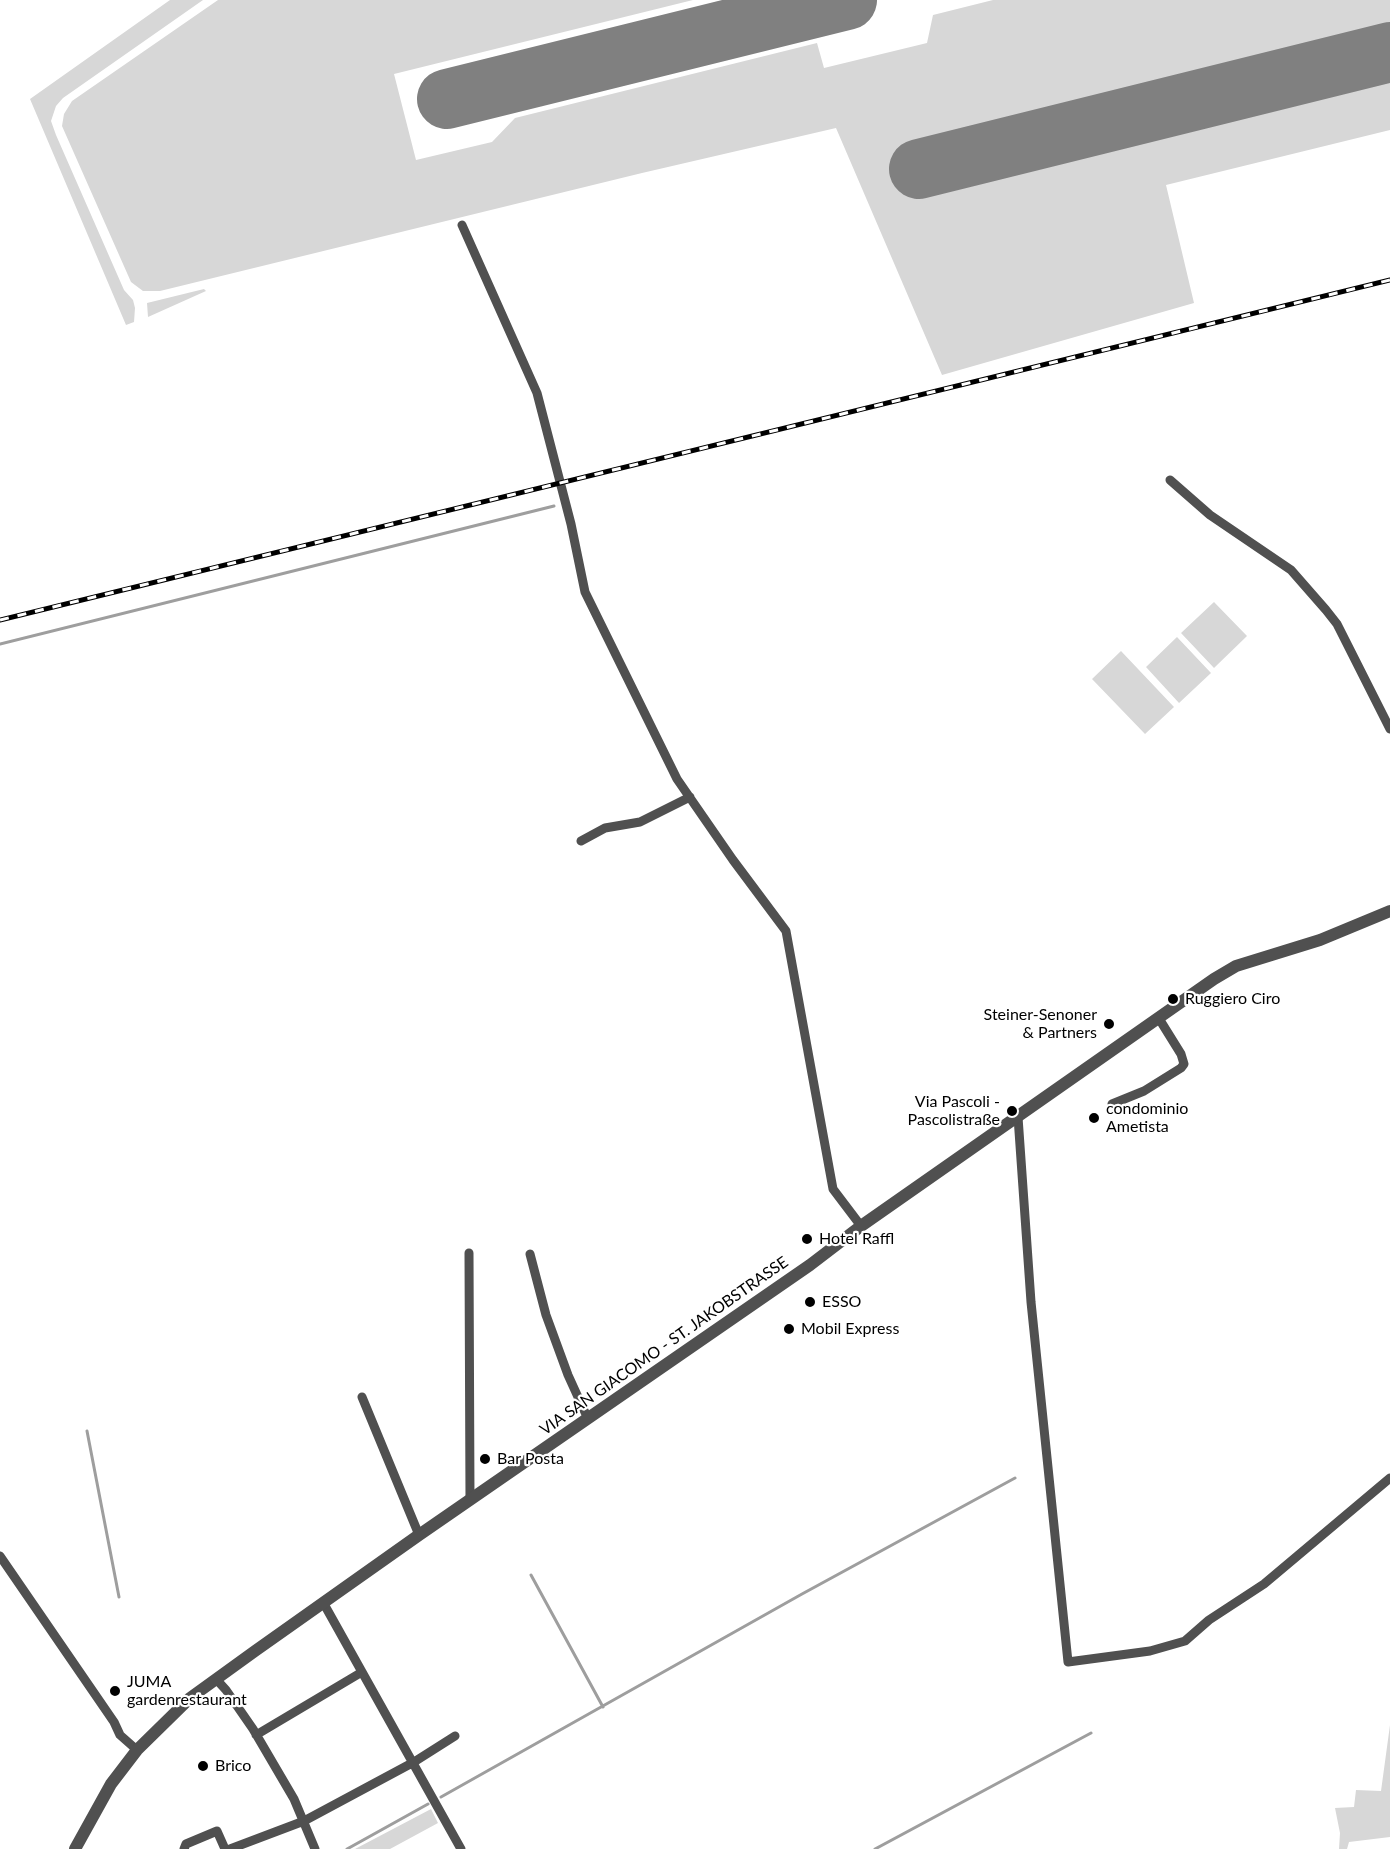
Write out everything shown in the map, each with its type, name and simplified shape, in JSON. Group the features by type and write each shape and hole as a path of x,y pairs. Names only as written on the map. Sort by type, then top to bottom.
{"street":[{"path":"462,225 537,393 571,524 585,592 677,779 786,931 833,1189 861,1226"},
{"path":"1170,480 1210,515 1291,570 1336,624 1390,729"},
{"path":"581,841 605,828 640,822 690,797"},
{"name":"VIA SAN GIACOMO - ST. JAKOBSTRASSE","path":"75,1849 111,1784 137,1750 190,1698 216,1679 419,1535 810,1265 861,1226 1214,979 1236,966 1320,940 1390,911"},
{"path":"1112,1104 1144,1092 1184,1064 1181,1054 1158,1017"},
{"path":"1017,1117 1031,1302 1068,1662 1150,1651 1185,1641 1209,1620 1264,1584 1390,1478"},
{"path":"469,1253 470,1500"},
{"path":"531,1254 546,1316 568,1375 588,1419"},
{"path":"362,1396 419,1535"},
{"path":"0,1556 114,1722 120,1735 137,1750"},
{"path":"324,1604 461,1849"},
{"path":"256,1735 362,1672"},
{"path":"216,1679 256,1735 294,1799 315,1849"},
{"path":"230,1849 304,1821 414,1762 455,1736"},
{"path":"184,1849 186,1844 217,1831 225,1849"}],"shaded area":[{"path":"170,0 203,0 63,98 56,106 51,121 124,290 133,300 134,322 126,325 30,99"},
{"path":"218,0 693,0 394,74 416,160 492,142 515,118 817,43 824,68 927,43 933,15 993,0 1390,0 1390,130 1166,185 1194,303 942,375 836,128 160,291 143,291 131,282 62,126 64,114 72,101"},
{"path":"204,289 206,291 148,317 147,303"},
{"path":"1214,602 1247,636 1214,668 1181,633"},
{"path":"1177,637 1211,673 1179,703 1146,667"},
{"path":"1121,651 1174,707 1145,734 1092,679"},
{"path":"1390,1725 1390,1837 1349,1842 1347,1849 1339,1849 1340,1833 1335,1808 1354,1807 1356,1790 1381,1791"},
{"path":"431,1809 438,1823 390,1849 355,1849"}],"waterway":[{"path":"0,644 554,506"},
{"path":"87,1431 119,1597"},
{"path":"441,1797 802,1594 1015,1478"},
{"path":"531,1575 603,1707"},
{"path":"875,1849 1091,1733"},
{"path":"347,1849 428,1804"}],"runway":[{"path":"447,99 847,0"},
{"path":"919,169 1390,52"}],"railway":[{"path":"0,620 1390,280"}],"place":[{"name":"Ruggiero Ciro","path":"1173,999"},
{"name":"Steiner-Senoner & Partners","path":"1109,1024"},
{"name":"Via Pascoli - Pascolistraße","path":"1012,1111"},
{"name":"condominio Ametista","path":"1094,1118"},
{"name":"Hotel Raffl","path":"807,1239"},
{"name":"ESSO","path":"810,1302"},
{"name":"Mobil Express","path":"789,1329"},
{"name":"Bar Posta","path":"485,1459"},
{"name":"JUMA gardenrestaurant","path":"115,1691"},
{"name":"Brico","path":"203,1766"}]}
